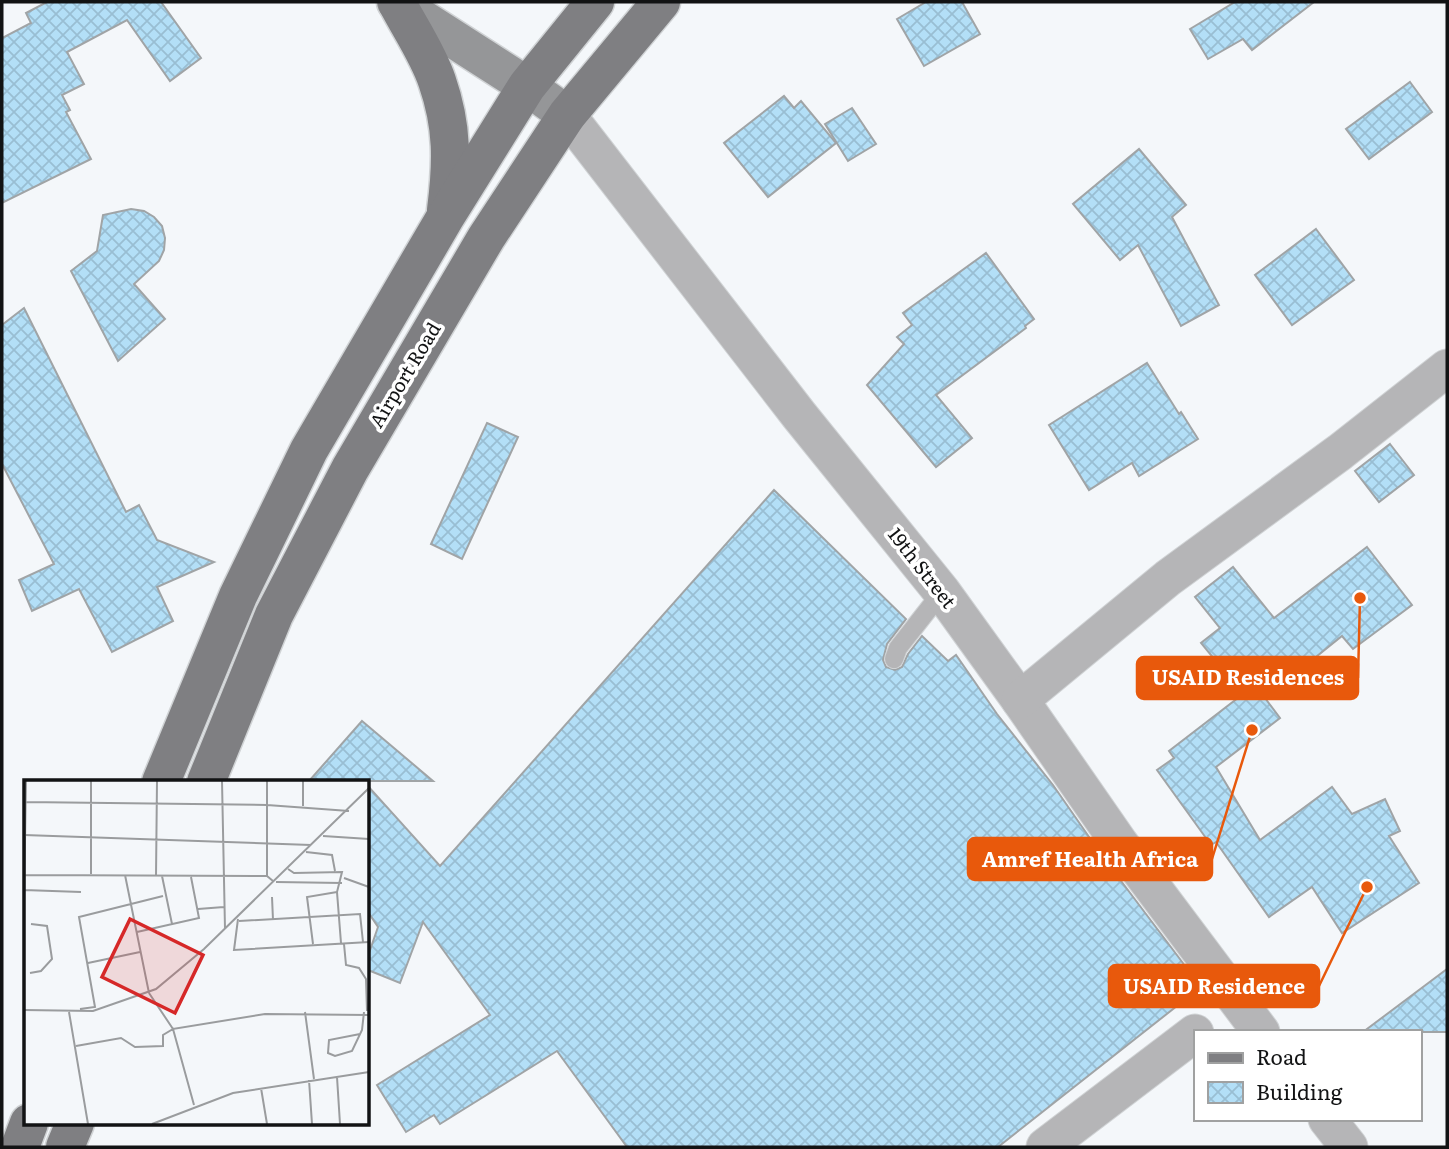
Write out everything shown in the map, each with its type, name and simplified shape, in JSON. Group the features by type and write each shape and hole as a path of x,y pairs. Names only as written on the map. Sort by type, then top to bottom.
{"main road":[{"path":"396,2 527,86 567,115"},
{"path":"396,2 437,79 448,123 452,164 446,216"},
{"path":"163,780 239,596 309,450 446,216 527,86 595,2"},
{"name":"Airport Road","path":"207,780 274,615 350,469 486,238 567,115 661,2"},
{"path":"20,1147 29,1124"},
{"path":"65,1147 75,1124"}],"street":[{"name":"19th Street","path":"567,115 799,415 942,593 1120,844 1259,1030"},
{"path":"1020,700 1168,578 1340,452 1447,368"},
{"path":"1199,1030 1237,1001"},
{"path":"1045,1147 1194,1034"},
{"path":"1329,1121 1349,1147"}],"lane":[{"path":"894,659 898,648 942,593"}],"building":[{"path":"47,2 161,2 201,58 170,81 127,20 67,52 84,84 62,95 70,110 66,112 91,159 2,203 2,38 31,23 26,13"},
{"path":"926,2 962,2 980,34 924,66 897,19"},
{"path":"1235,2 1314,2 1252,50 1243,39 1208,59 1190,29"},
{"path":"1410,82 1432,112 1369,159 1346,129"},
{"path":"784,96 794,108 801,101 836,143 768,197 724,143"},
{"path":"852,108 876,144 848,161 825,124"},
{"path":"1139,149 1186,205 1172,217 1219,305 1181,326 1138,245 1120,260 1073,204"},
{"path":"131,209 144,211 162,226 164,250 159,261 134,284 165,319 118,361 71,271 97,251 103,215"},
{"path":"1316,229 1354,280 1292,325 1255,275"},
{"path":"986,253 1034,319 1026,328 936,395 972,438 936,467 867,385 904,344 897,337 912,325 903,313"},
{"path":"24,308 126,512 139,505 157,540 214,562 157,587 173,621 112,652 79,589 32,611 19,580 54,564 2,464 2,325"},
{"path":"1147,363 1198,439 1139,476 1132,463 1089,490 1049,425"},
{"path":"487,423 518,437 462,559 431,544"},
{"path":"1390,444 1414,475 1379,502 1355,471"},
{"path":"774,490 906,619 887,644 883,660 886,667 895,670 902,667 922,636 948,661 956,655 1201,987 998,1147 627,1147 557,1051 440,1124 434,1115 406,1132 377,1085 490,1015 423,922 400,983 369,970 369,953 378,927 369,914 369,787 440,866"},
{"path":"1367,547 1412,605 1353,649 1342,636 1265,698 1280,718 1216,767 1260,840 1332,787 1352,814 1385,799 1400,831 1389,836 1419,883 1342,933 1312,887 1269,917 1216,842 1211,845 1157,770 1174,758 1169,751 1243,694 1201,643 1220,628 1195,597 1233,567 1274,618"},
{"path":"362,721 433,781 369,781 310,780"},
{"path":"1447,969 1447,1032 1366,1030"}],"place":[{"name":"USAID Residences","path":"1360,598"},
{"name":"Amref Health Africa","path":"1252,730"},
{"name":"USAID Residence","path":"1367,887"}]}
